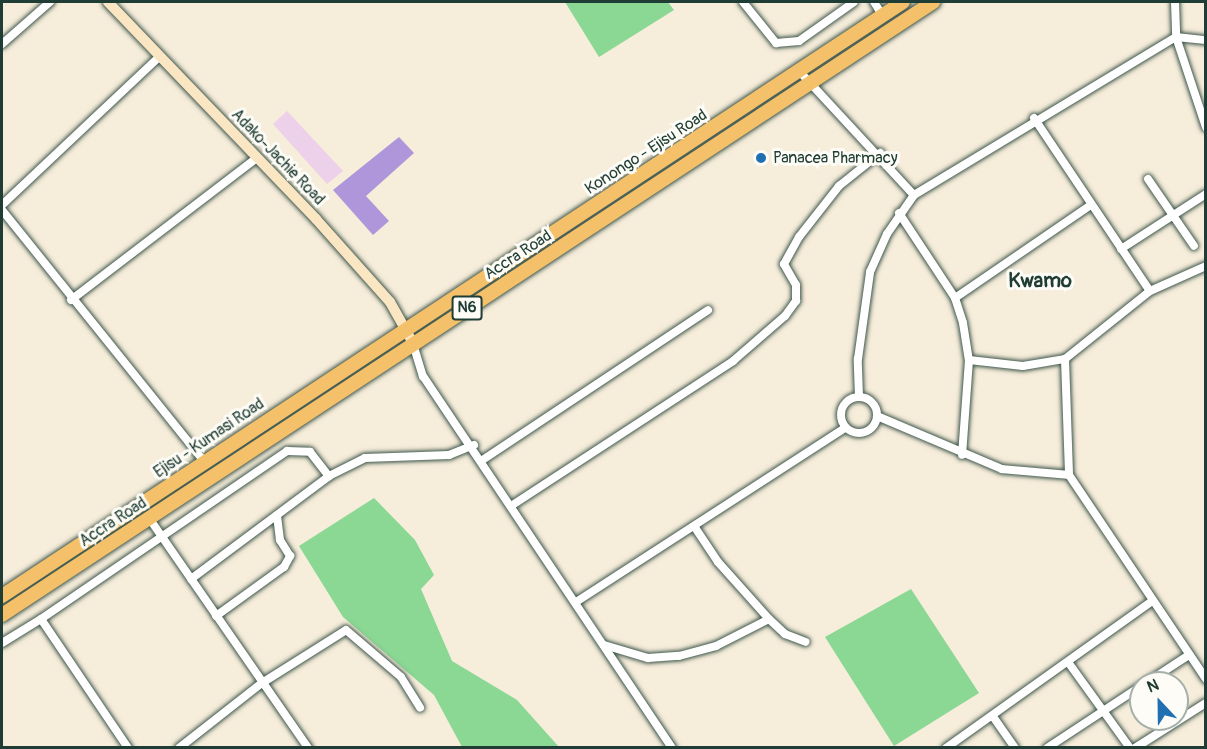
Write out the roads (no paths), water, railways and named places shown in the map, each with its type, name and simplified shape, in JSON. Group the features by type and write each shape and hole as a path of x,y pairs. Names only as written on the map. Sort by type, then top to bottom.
{"highway":[{"name":"Konongo - Ejisu Road","path":"405,327 903,2"},
{"name":"Accra Road","path":"2,615 933,2"},
{"name":"Ejisu - Kumasi Road","path":"2,596 405,327"}],"street":[{"path":"2,44 50,2"},
{"name":"Adako-Jachie Road","path":"108,2 258,157 390,302 413,343"},
{"path":"743,2 768,38 783,43 817,31 854,2"},
{"path":"874,2 882,15"},
{"path":"1175,2 1176,37 1206,128"},
{"path":"859,397 858,360 870,272 899,213 914,195 1034,118 1176,37 1206,40"},
{"path":"2,205 160,56"},
{"path":"799,71 880,153 914,195"},
{"path":"1034,118 1149,291"},
{"path":"514,504 733,361 785,316 796,301 796,285 784,264 799,237 831,194 880,153"},
{"path":"71,300 258,157"},
{"path":"1148,179 1194,246"},
{"path":"1121,249 1206,194"},
{"path":"955,298 1090,205"},
{"path":"2,210 71,300 138,374 204,461"},
{"path":"899,213 955,298 969,360 962,455"},
{"path":"969,360 1023,366 1065,359 1149,291 1206,266"},
{"path":"484,459 708,310"},
{"path":"413,343 423,376 484,459 672,747"},
{"path":"1065,359 1069,475 1151,602 1206,679"},
{"path":"859,397 872,403 877,416 962,455 1002,469 1069,475"},
{"path":"845,428 842,408 859,397"},
{"path":"576,603 845,428 865,432 877,416"},
{"path":"190,579 329,476 365,459 449,455 474,445"},
{"path":"2,644 163,538 287,451 310,452 329,476"},
{"path":"216,616 284,567 290,556 280,540 277,514"},
{"path":"149,518 308,747"},
{"path":"694,526 718,562 769,619 785,634 806,642"},
{"path":"946,747 994,718 1151,602"},
{"path":"41,619 128,747"},
{"path":"604,645 648,658 679,656 716,646 769,619"},
{"path":"179,747 262,683 346,630 401,677 420,708"},
{"path":"1164,671 1189,655"},
{"path":"1068,662 1130,747"},
{"path":"1047,747 1129,694"},
{"path":"1135,747 1206,703"},
{"path":"994,718 1015,747"}],"place":[{"name":"Panacea Pharmacy","path":"761,158"}],"district":[{"name":"Kwamo","path":"1040,280"}]}
